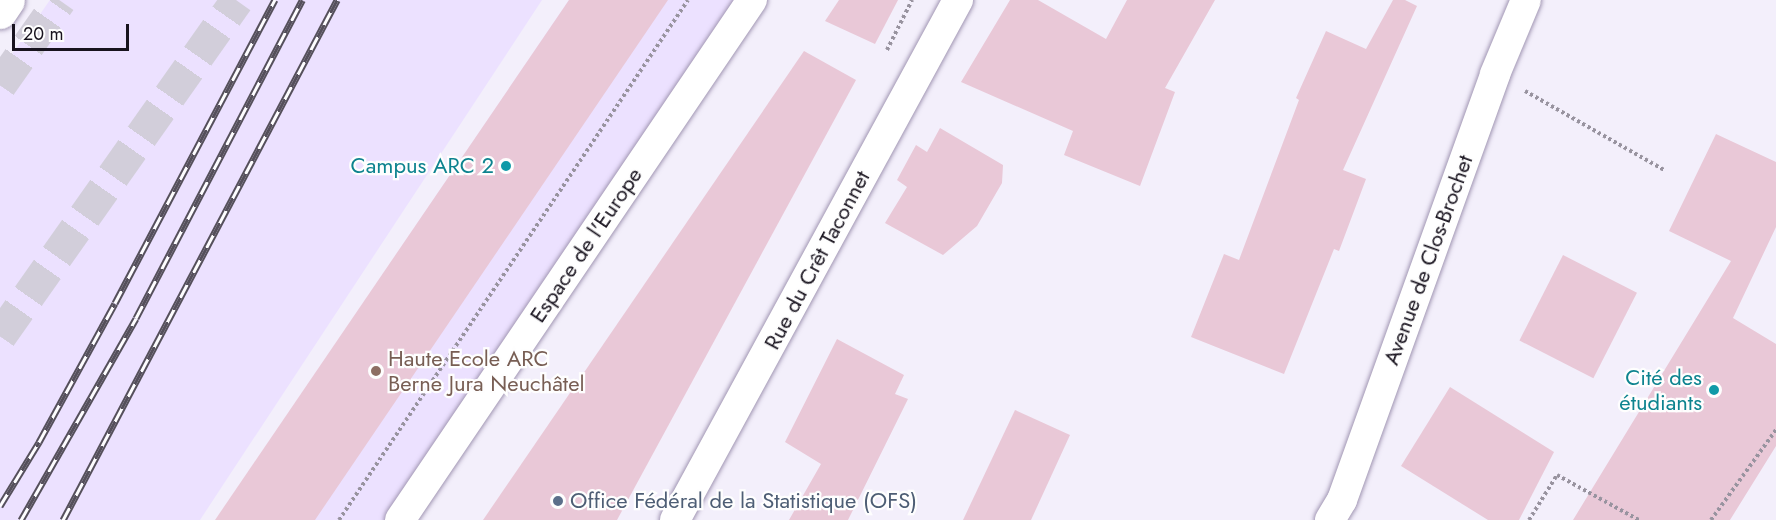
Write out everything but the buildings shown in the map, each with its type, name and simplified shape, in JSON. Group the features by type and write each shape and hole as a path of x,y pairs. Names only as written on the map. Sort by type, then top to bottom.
{"main road":[{"path":"0,12 8,0"}],"street":[{"name":"Espace de l'Europe","path":"400,520 752,0"},
{"name":"Rue du Crêt Taconnet","path":"675,520 958,0"},
{"name":"Avenue de Clos-Brochet","path":"1336,510 1495,74 1526,0"}],"path":[{"path":"339,520 688,0"},
{"path":"1495,74 1664,170"},
{"path":"1711,520 1776,430"},
{"path":"1528,520 1557,475 1639,520"}],"shaded area":[{"path":"50,0 542,0 200,520 0,520 0,71"},
{"path":"569,0 748,0 392,520 216,520"}],"tunnel":[{"path":"0,85 60,0"},
{"path":"0,336 237,0"}],"railway":[{"path":"0,506 39,442 115,303 275,0"},
{"path":"21,520 136,318 302,0"},
{"path":"63,520 337,0"}],"place":[{"name":"Campus ARC 2","path":"506,166"},
{"name":"Haute Ecole ARC Berne Jura Neuchâtel","path":"376,371"},
{"name":"Cité des étudiants","path":"1714,390"},
{"name":"Office Fédéral de la Statistique (OFS)","path":"558,501"}]}
